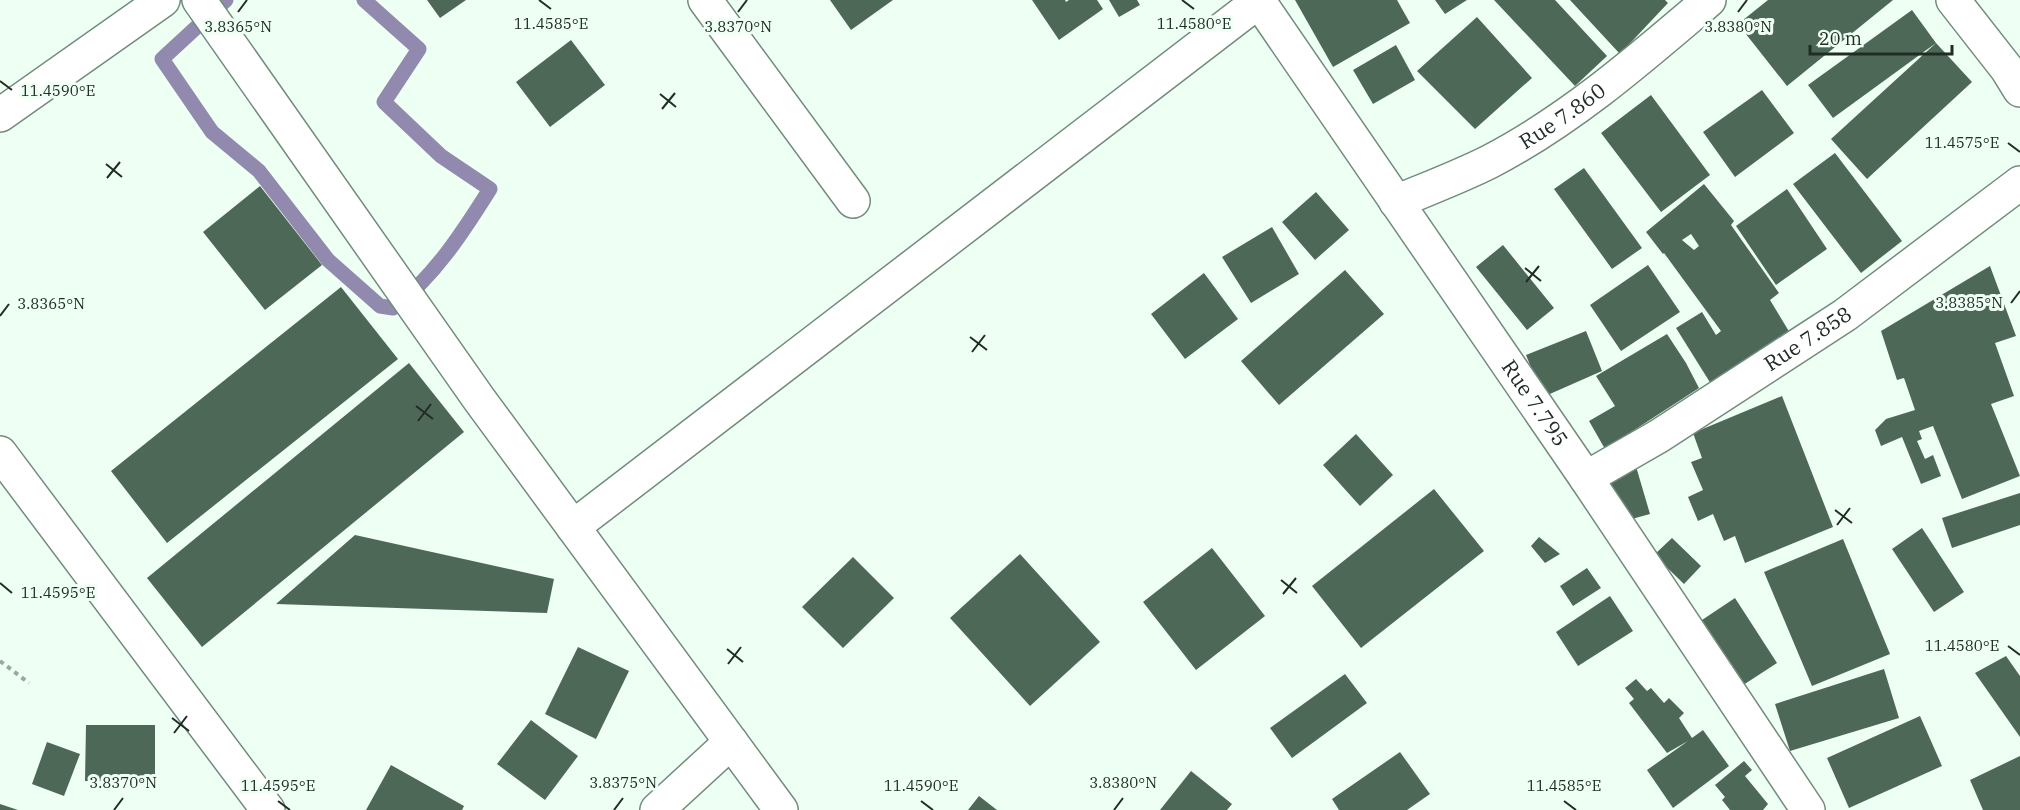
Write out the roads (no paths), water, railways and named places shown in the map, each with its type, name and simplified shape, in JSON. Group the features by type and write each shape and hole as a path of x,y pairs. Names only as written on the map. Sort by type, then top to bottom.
{"street":[{"path":"0,115 163,0"},
{"path":"199,0 479,399 781,810"},
{"path":"705,0 853,201"},
{"name":"Rue 7.860","path":"1396,202 1488,162 1549,126 1630,68 1709,0"},
{"path":"1953,0 2007,69 2020,90"},
{"path":"573,527 1259,1"},
{"name":"Rue 7.795","path":"1259,1 1586,478 1808,810"},
{"name":"Rue 7.858","path":"1586,478 1659,436 1845,315 2020,183"},
{"path":"0,453 268,810"},
{"path":"657,810 731,742"}],"waterway":[{"path":"226,0 162,59 212,132 259,171 328,260 380,306 393,308 435,268 490,189 441,156 384,102 419,49 364,0"}]}
